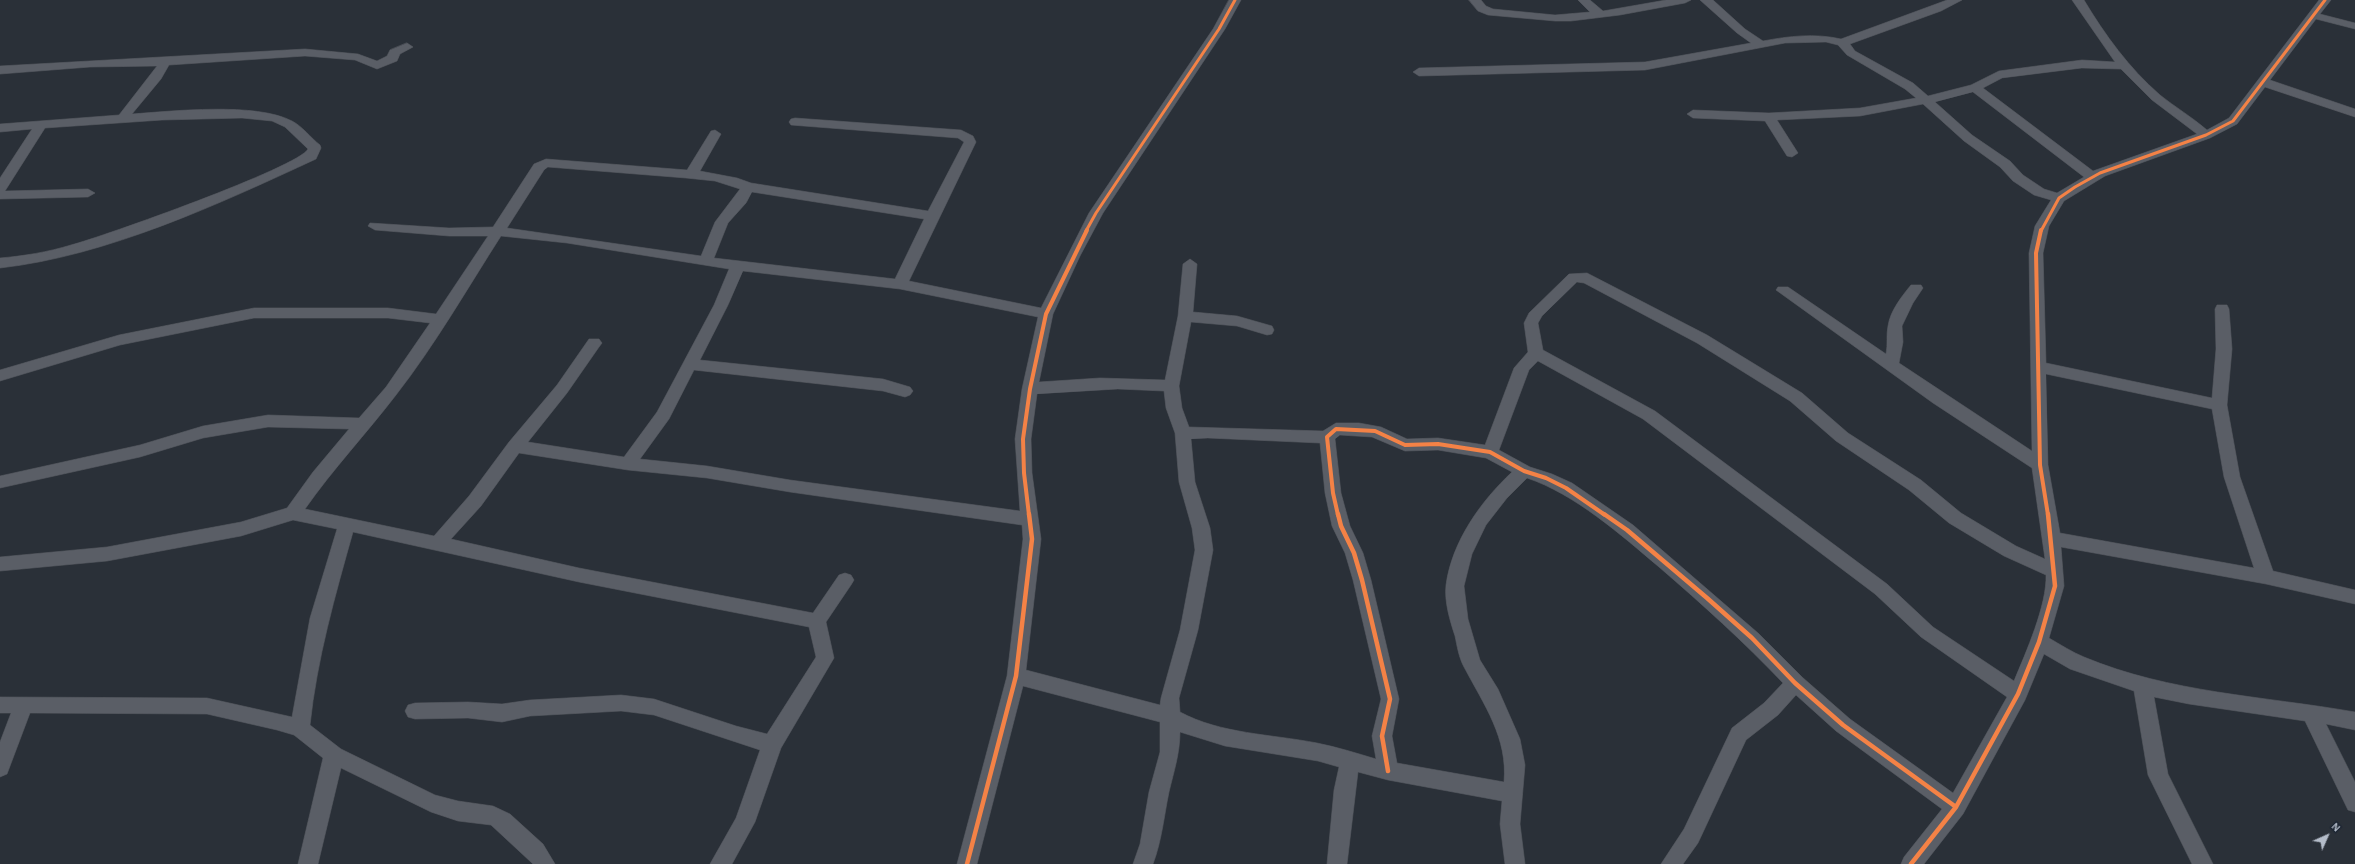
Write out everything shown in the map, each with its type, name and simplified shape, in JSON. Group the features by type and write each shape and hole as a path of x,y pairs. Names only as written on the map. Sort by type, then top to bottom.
{"street":[{"path":"966,864 1016,676 1032,539 1023,439 1030,389 1046,314 1073,256 1096,212 1220,29 1235,0"},
{"path":"1475,0 1477,5 1483,10 1494,13 1556,18 1600,14 1685,0"},
{"path":"1584,0 1592,9 1600,14"},
{"path":"1706,0 1741,31 1760,44"},
{"path":"2078,0 2092,22 2125,66 2150,93 2206,135"},
{"path":"1912,864 1956,807 2018,694 2039,642 2055,586 2052,538 2040,464 2036,253 2042,226 2059,198 2092,177 2206,135 2233,121 2312,15 2326,0"},
{"path":"1419,72 1645,66 1760,44 1808,38 1826,39 1842,43 1937,9 1950,1"},
{"path":"2312,15 2355,26"},
{"path":"1842,43 1851,53 1883,70 1927,101 1968,138 2005,164 2018,178 2039,192 2059,198"},
{"path":"0,70 102,63 165,62 235,55 332,53 367,58 377,65 393,58 394,52 406,46"},
{"path":"123,119 134,100 160,74 165,62"},
{"path":"1693,114 1769,117 1860,112 1927,101 1974,88 1991,77 2012,73 2082,64 2125,66"},
{"path":"2263,82 2355,113"},
{"path":"1974,88 2034,131 2092,177"},
{"path":"0,128 162,116 259,115 274,118 289,124 315,148 315,152 311,156 208,203 116,237 50,257 0,263"},
{"path":"1769,117 1792,153"},
{"path":"794,122 967,136 970,142 932,216 900,284"},
{"path":"0,188 42,124"},
{"path":"692,174 715,134"},
{"path":"293,513 319,476 391,391 425,343 439,319 499,231 539,167 546,163 692,174 738,182 748,187 909,211 932,216"},
{"path":"706,261 722,222 741,200 748,187"},
{"path":"0,195 88,193"},
{"path":"375,226 450,232 499,231 567,239 738,266 900,284 1046,314"},
{"path":"1143,864 1150,844 1158,792 1170,752 1170,698 1189,630 1204,550 1201,528 1187,482 1182,453 1183,433 1174,408 1171,386 1185,316 1190,264"},
{"path":"628,464 663,415 721,305 738,266"},
{"path":"1536,353 1531,324 1536,313 1574,277 1587,278 1702,339 1796,397 1842,438 1915,485 1955,518 2010,552 2054,571"},
{"path":"1891,364 1896,342 1895,326 1906,302 1916,288"},
{"path":"1783,290 2040,464"},
{"path":"2222,309 2224,349 2219,405 2232,477 2266,576"},
{"path":"0,376 119,340 254,313 388,313 439,319"},
{"path":"1185,316 1237,321 1268,330"},
{"path":"438,543 475,501 515,446 562,389 594,343"},
{"path":"1490,452 1522,368 1536,353"},
{"path":"1536,353 1649,415 1881,589 1927,632 2018,694"},
{"path":"689,364 883,385 905,391"},
{"path":"2038,367 2219,405"},
{"path":"1030,389 1068,384 1136,382 1171,386"},
{"path":"0,482 140,451 203,432 261,422 316,421 362,424"},
{"path":"1183,433 1208,432 1327,437 1336,429 1359,429 1375,431 1405,445 1438,444 1490,452 1524,471 1546,478 1566,488 1627,530 1752,638 1795,684 1843,725 1956,807"},
{"path":"1327,437 1336,506 1341,526 1354,553 1362,580 1390,699 1382,736 1388,771"},
{"path":"515,446 628,464 714,473 790,486 1030,519"},
{"path":"1515,864 1510,824 1511,793 1515,765 1510,739 1491,695 1471,662 1459,619 1455,586 1464,554 1480,521 1501,493 1524,471"},
{"path":"0,564 107,554 241,529 293,513 438,543 579,575 817,621"},
{"path":"300,729 304,693 319,618 347,525"},
{"path":"2052,538 2266,576 2355,597"},
{"path":"720,864 745,822 772,744 825,658 817,621 845,580"},
{"path":"2039,642 2077,663 2143,686 2189,696 2311,713 2355,721"},
{"path":"1016,676 1169,716 1198,730 1318,752 1388,771 1511,793"},
{"path":"1671,864 1691,836 1739,734 1771,709 1795,684"},
{"path":"2143,686 2158,775 2203,864"},
{"path":"415,712 468,710 502,713 530,708 621,703 654,707 736,735 772,744"},
{"path":"0,705 176,704 206,706 277,721 300,729 334,755 431,803 458,811 493,816 503,821 536,851 545,864"},
{"path":"0,768 22,706"},
{"path":"2311,713 2355,803"},
{"path":"308,864 334,755"},
{"path":"1337,864 1344,790 1350,761"}],"cycle path":[{"path":"967,864 1016,676 1032,539 1024,473 1023,439 1030,389 1046,314 1073,256 1096,213 1219,29 1235,0"},
{"path":"1911,864 1956,807 2018,694 2039,642 2055,586 2052,538 2040,465 2036,253 2042,226 2059,198 2100,173 2206,135 2233,121 2325,0"},
{"path":"1388,771 1382,736 1390,699 1362,580 1354,553 1341,526 1333,493 1327,437 1336,429 1375,431 1405,445 1438,444 1490,452 1524,471 1546,478 1566,488 1627,530 1707,598 1752,638 1795,683 1843,725 1956,807"}]}
